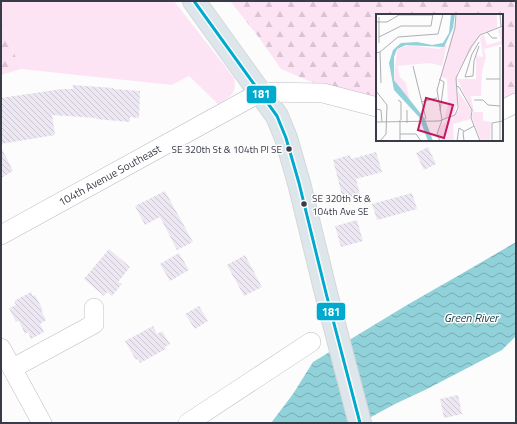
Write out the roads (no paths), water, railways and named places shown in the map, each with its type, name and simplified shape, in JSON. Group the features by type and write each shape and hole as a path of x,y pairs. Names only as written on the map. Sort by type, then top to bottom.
{"main road":[{"path":"194,1 261,92 277,116 286,138 299,183 360,423"}],"street":[{"path":"261,92 323,93 376,107"},
{"name":"104th Avenue Southeast","path":"1,235 261,92"},
{"path":"503,110 516,103"},
{"path":"12,368 94,324 94,308"},
{"path":"188,423 311,342"},
{"path":"1,348 42,423"}],"water":[{"name":"Green River","path":"516,242 516,336 502,350 360,423 271,423 293,394 313,362 407,305"}],"place":[{"name":"SE 320th St & 104th Pl SE","path":"289,149"},
{"name":"SE 320th St & 104th Ave SE","path":"304,204"}]}
